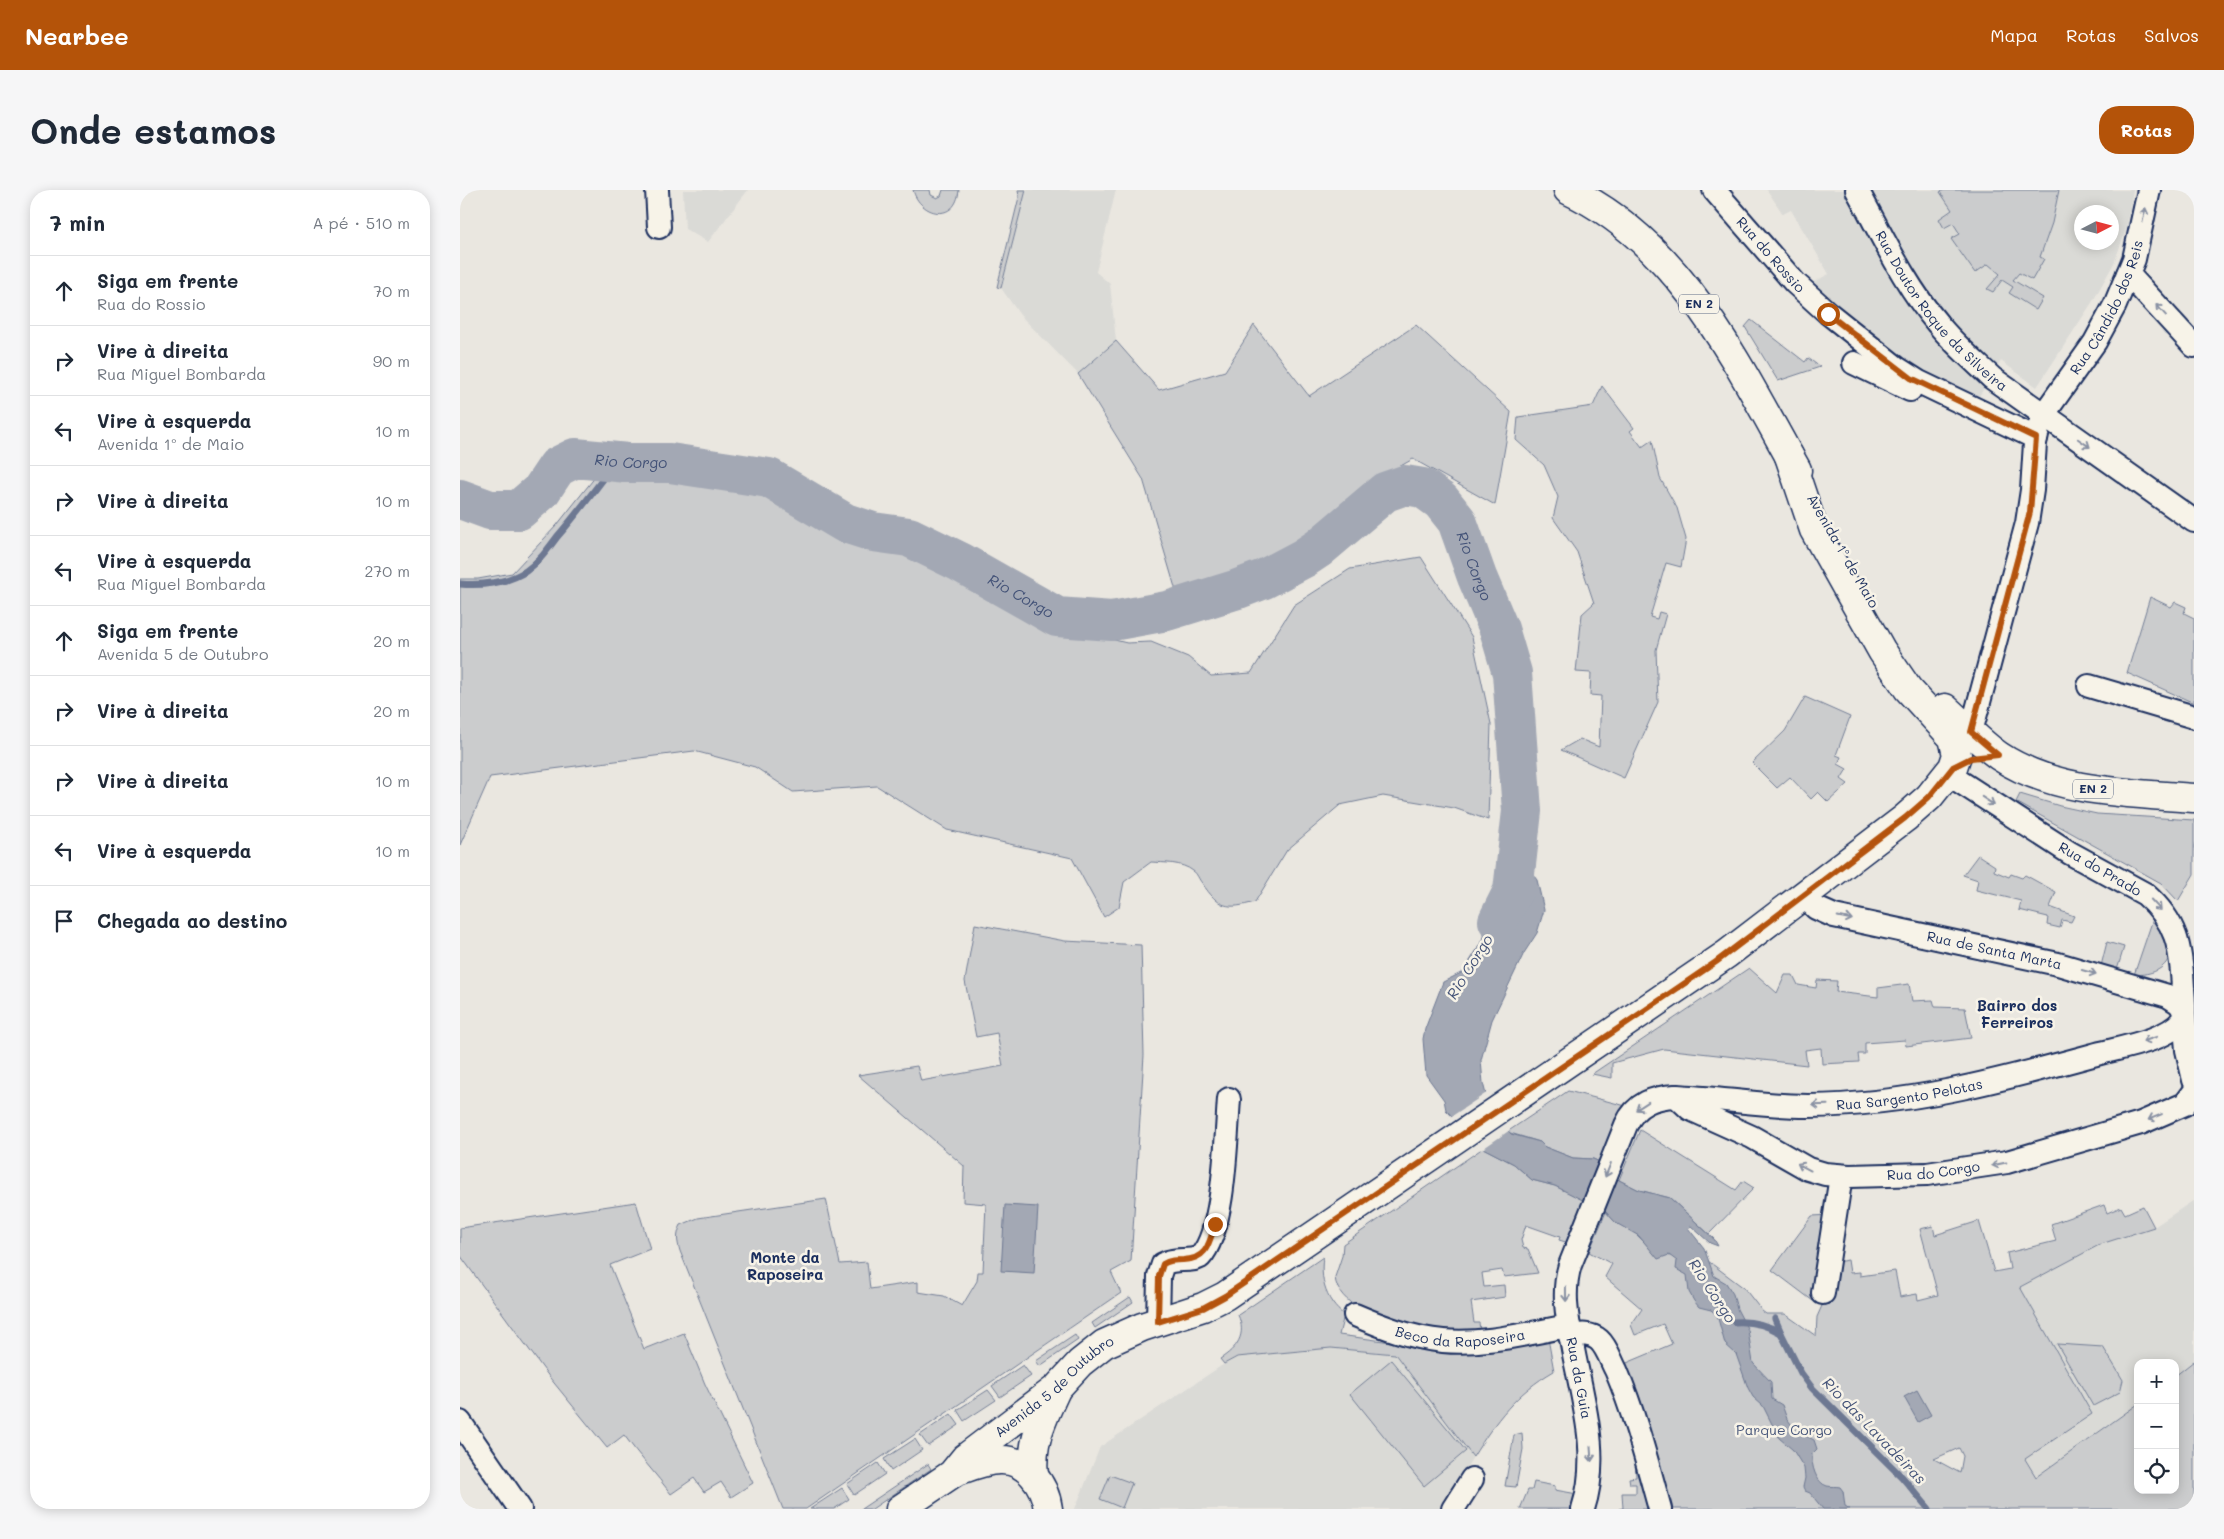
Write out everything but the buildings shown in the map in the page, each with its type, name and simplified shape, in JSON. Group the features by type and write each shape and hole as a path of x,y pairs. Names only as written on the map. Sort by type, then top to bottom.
{"main road":[{"name":"Avenida 1º de Maio","path":"1568,190 1590,201 1624,224 1687,288 1722,338 1900,651 1929,691 1971,732 1998,755 2032,773 2079,786 2124,793 2194,798"},
{"path":"1789,456 1814,530 1885,656 1908,689 1953,738 1957,755 1951,771"},
{"path":"1951,771 1971,758 1998,755"},
{"name":"Avenida 5 de Outubro","path":"900,1509 952,1474 971,1454 1057,1388 1080,1363 1104,1344 1133,1330 1203,1308 1225,1296 1716,962 1905,818 1929,797 1951,771"},
{"path":"1034,1476 1033,1452 1036,1433 1057,1388"},
{"path":"952,1474 979,1464 1001,1460 1018,1464 1034,1476 1044,1493 1048,1509"}],"street":[{"path":"657,190 660,227"},
{"name":"Rua do Rossio","path":"1714,190 1795,283 1828,314 1896,368 2035,444"},
{"name":"Rua Doutor Roque da Silveira","path":"1857,190 1902,272 1938,324 1962,350 1992,378 2194,521"},
{"name":"Rua Cândido dos Reis","path":"1971,732 2028,517 2035,444 2044,414 2110,316 2137,251 2149,190"},
{"path":"2128,274 2194,346"},
{"path":"1854,363 2035,444"},
{"path":"2089,686 2194,717"},
{"name":"Rua do Prado","path":"1951,771 2051,841 2145,894 2155,903 2171,924 2179,945 2183,971 2184,1013"},
{"name":"Rua de Santa Marta","path":"1803,895 1816,908 1834,916 2075,968 2168,996 2179,1003 2184,1013"},
{"path":"2184,1013 2186,1042 2194,1080"},
{"name":"Rua Sargento Pelotas","path":"1626,1124 1632,1113 1646,1102 1676,1096 1807,1106 1881,1102 1935,1095 2026,1074 2154,1038 2179,1025 2184,1013"},
{"name":"Rua do Corgo","path":"1676,1096 1690,1109 1752,1138 1808,1169 1841,1176 1927,1174 2007,1162 2141,1123 2185,1104 2194,1092"},
{"path":"1158,1322 1159,1276 1163,1264 1170,1261 1193,1260 1200,1257 1213,1231 1220,1202 1229,1099"},
{"name":"Rua da Guia","path":"1583,1509 1590,1481 1591,1448 1569,1331 1566,1283 1577,1247 1626,1124"},
{"path":"1823,1293 1841,1176"},
{"name":"Beco da Raposeira","path":"1355,1315 1406,1334 1444,1341 1482,1340 1569,1331 1593,1336 1598,1339 1606,1349 1630,1407 1660,1509"},
{"path":"460,1422 520,1509"},
{"path":"460,1453 489,1465"},
{"path":"1453,1509 1472,1479"}],"shaded area":[{"path":"683,190 748,190 708,242 685,229"},
{"path":"1026,190 1116,190 1096,272 1110,284 1116,341 1078,374 1020,315 1001,288"},
{"path":"1767,190 2133,190 2127,227 2119,249 2119,205 2074,205 2074,250 2119,250 2114,263 2093,301 2037,387 2001,361 1976,401 1903,366 1808,285 1829,274 1791,210 1783,214"},
{"path":"2194,1200 2194,1361 2179,1373 2179,1359 2134,1359 2134,1407 2036,1477 2025,1459 2036,1319 2020,1287 2101,1244 2154,1227"},
{"path":"1331,1348 1395,1354 1473,1457 1440,1509 1075,1509 1100,1447 1224,1364 1236,1357"}],"green space":[{"path":"913,190 930,190 931,195 937,198 941,196 943,190 959,190 952,208 945,212 938,212 923,206"},
{"path":"1018,190 1026,190 1001,288 997,287 1019,197"},
{"path":"1944,190 2059,190 2052,223 2040,257 2044,259 2032,280 2019,273 2013,280 2043,298 2036,310 2009,293 2013,287 2002,280 1993,292 1987,289 2000,274 1988,264 1975,273 1951,239 1960,234 1953,223 1944,228 1939,219 1952,210 1940,192"},
{"path":"1751,320 1805,362 1808,358 1820,367 1778,381 1745,327"},
{"path":"1254,325 1309,396 1416,325 1511,412 1495,505 1413,459 1358,490 1297,543 1237,573 1176,591 1143,479 1078,374 1116,341 1159,390 1225,371"},
{"path":"1602,386 1634,428 1630,431 1642,447 1652,440 1660,478 1677,508 1686,539 1681,567 1666,563 1650,617 1657,619 1659,612 1666,614 1656,650 1658,702 1624,778 1561,750 1580,739 1599,747 1601,696 1590,695 1591,673 1576,672 1582,614 1594,603 1577,552 1553,518 1558,497 1544,465 1516,440 1518,417 1593,406"},
{"path":"611,466 647,466 712,481 740,483 765,494 794,501 850,535 885,545 913,558 950,567 966,581 981,581 1026,605 1030,617 1050,625 1127,643 1151,642 1188,657 1211,676 1251,673 1294,605 1350,569 1421,557 1472,637 1491,724 1488,820 1454,808 1383,796 1340,805 1287,850 1255,902 1237,906 1224,905 1214,898 1196,873 1189,868 1151,862 1124,882 1119,907 1104,917 1072,858 947,830 877,786 793,792 755,767 694,751 490,777 460,845 460,579 478,579 512,573 557,525 600,471"},
{"path":"2150,597 2171,607 2175,602 2186,607 2184,613 2194,618 2194,703 2127,673"},
{"path":"1805,697 1850,717 1836,755 1841,757 1838,764 1847,769 1841,779 1848,784 1828,802 1818,792 1811,799 1790,777 1777,788 1752,763 1785,731"},
{"path":"2020,794 2060,806 2097,814 2194,820 2194,874 2178,901 2161,883 2016,802"},
{"path":"1978,855 1995,866 1994,871 2009,877 2011,874 2022,878 2025,875 2056,892 2050,907 2074,916 2071,922 2062,920 2060,928 2047,925 2048,917 2019,910 2021,901 1976,890 1978,880 1963,875"},
{"path":"2154,916 2159,920 2171,954 2161,968 2146,974 2134,975"},
{"path":"975,924 1065,941 1141,945 1144,1055 1131,1261 1111,1272 1121,1293 806,1509 783,1509 680,1251 678,1232 681,1225 698,1218 826,1199 840,1264 867,1262 870,1289 918,1282 918,1292 944,1296 962,1306 977,1281 978,1272 983,1272 986,1204 963,1202 964,1166 858,1075 917,1066 921,1081 1003,1066 997,1033 976,1037 965,981"},
{"path":"2107,942 2124,947 2117,970 2101,966"},
{"path":"1749,968 1777,993 1785,975 1793,975 1798,985 1816,988 1817,980 1837,981 1836,992 1878,997 1878,988 1909,984 1912,1001 1933,1000 1935,1007 1965,1008 1971,1038 1906,1046 1905,1040 1865,1043 1865,1054 1858,1054 1859,1062 1822,1064 1821,1048 1805,1050 1807,1065 1664,1049 1612,1063 1612,1078 1592,1074"},
{"path":"1568,1091 1626,1106 1602,1163 1593,1159 1573,1158 1545,1147 1540,1142 1507,1132"},
{"path":"1640,1130 1736,1190 1743,1181 1754,1188 1709,1234 1670,1198 1639,1190 1619,1180"},
{"path":"1483,1148 1514,1164 1532,1180 1555,1186 1587,1201 1569,1243 1559,1240 1560,1237 1526,1225 1521,1240 1523,1248 1528,1249 1538,1273 1504,1277 1502,1270 1482,1273 1484,1287 1504,1285 1505,1297 1471,1302 1474,1323 1479,1323 1481,1336 1457,1337 1359,1309 1347,1299 1340,1292 1335,1277 1342,1256 1343,1244"},
{"path":"636,1202 650,1249 610,1265 644,1349 684,1333 705,1384 753,1483 731,1497 721,1482 704,1492 694,1478 671,1494 624,1435 607,1448 550,1378 460,1255 460,1228"},
{"name":"Parque Corgo","path":"2104,1205 2107,1213 2121,1207 2125,1214 2143,1206 2154,1227 2101,1244 2020,1287 2092,1414 2025,1459 2036,1477 2134,1407 2134,1494 2179,1494 2179,1373 2194,1361 2194,1509 1665,1509 1622,1365 1672,1344 1663,1324 1635,1335 1631,1325 1642,1309 1605,1277 1612,1264 1589,1252 1606,1212 1616,1223 1632,1230 1646,1244 1665,1255 1708,1263 1708,1261 1744,1288 1766,1314 1785,1314 1816,1336 1817,1317 1828,1292 1830,1263 1848,1260 1850,1273 1860,1272 1860,1276 1895,1271 1900,1297 1917,1294 1918,1300 1938,1295 1920,1229 1933,1226 1935,1235 1979,1221 1994,1272 2010,1269 2007,1253 2056,1241 2051,1224","holes":["1959,1448 1963,1456 1960,1473 1934,1459"]},
{"path":"1833,1215 1816,1296 1813,1301 1772,1270 1812,1216"},
{"path":"1323,1257 1324,1286 1328,1295 1338,1310 1354,1321 1343,1319 1339,1335 1406,1344 1547,1333 1554,1371 1541,1379 1508,1408 1473,1457 1395,1354 1331,1348 1237,1357 1224,1364 1220,1359 1236,1346 1241,1335 1241,1322 1238,1315"},
{"path":"1130,1297 1133,1302 1095,1328 1092,1323"},
{"path":"1075,1335 1078,1340 1040,1366 1036,1361"},
{"path":"2057,1344 2103,1347 2123,1380 2120,1392 2093,1406"},
{"path":"1391,1360 1466,1451 1424,1486 1350,1394"},
{"path":"1023,1365 1031,1376 1000,1397 992,1386"},
{"path":"988,1390 996,1400 964,1421 957,1410"},
{"path":"951,1414 959,1425 928,1446 920,1435"},
{"path":"1522,1433 1523,1449 1516,1487 1505,1486 1514,1435"},
{"path":"915,1439 922,1450 891,1471 884,1459"},
{"path":"1634,1443 1654,1509 1619,1509 1623,1508 1622,1493 1636,1493 1636,1484 1630,1484 1629,1478 1636,1477"},
{"path":"878,1463 885,1474 854,1495 847,1484"},
{"path":"928,1464 931,1469 872,1509 861,1509"},
{"path":"1110,1475 1132,1483 1122,1508 1100,1499"},
{"path":"1534,1482 1555,1486 1555,1490 1583,1495 1578,1509 1520,1509 1528,1490 1532,1490"},
{"path":"842,1488 849,1499 834,1509 810,1509"}],"water":[{"path":"1518,870 1534,876 1537,880 1544,910 1537,933 1524,953 1492,1020 1481,1060 1483,1083 1490,1110 1511,1134 1540,1142 1545,1147 1573,1158 1593,1159 1602,1163 1619,1180 1639,1190 1670,1198 1714,1239 1718,1246 1710,1243 1691,1226 1688,1228 1704,1248 1714,1276 1726,1283 1733,1294 1737,1309 1748,1330 1753,1363 1771,1382 1772,1399 1782,1405 1787,1419 1797,1431 1814,1440 1817,1449 1812,1454 1812,1458 1813,1468 1817,1477 1827,1486 1840,1487 1843,1491 1845,1506 1850,1509 1823,1509 1810,1493 1805,1491 1803,1487 1805,1478 1804,1468 1793,1450 1779,1438 1763,1406 1753,1397 1736,1354 1725,1344 1717,1315 1711,1310 1699,1307 1694,1301 1689,1292 1687,1275 1676,1269 1677,1261 1669,1255 1658,1259 1639,1236 1616,1223 1606,1212 1555,1186 1532,1180 1514,1164 1483,1148 1446,1110 1444,1100 1426,1075 1423,1039 1443,982 1463,972 1483,940 1491,914 1510,875 1513,871"},
{"path":"1005,1205 1038,1207 1034,1273 1001,1271"},
{"path":"1917,1390 1931,1415 1918,1422 1904,1397"}],"pier":[{"path":"1488,1092 1492,1109 1498,1119 1510,1130 1481,1150 1449,1118"}],"waterway":[{"name":"Rio Corgo","path":"460,499 490,510 519,510 541,491 557,467 575,458 628,463 670,463 769,478 845,523 873,532 909,537 960,562 1057,617 1112,621 1167,611 1264,579 1319,548 1385,492 1405,485 1423,488 1441,501 1457,521 1477,577 1499,629 1512,673 1522,811 1513,891 1498,921"},
{"path":"460,584 485,584 503,581 526,571 547,551 616,462"},
{"path":"1775,1319 1781,1333"},
{"name":"Rio das Lavadeiras","path":"1735,1322 1759,1324 1781,1333 1801,1373 1812,1388 1902,1477 1929,1509"}],"district":[{"name":"Bairro dos Ferreiros","path":"2017,1014"},
{"name":"Monte da Raposeira","path":"785,1266"}],"route":[{"path":"1215,1224 1205,1250 1200,1257 1193,1260 1174,1260 1163,1264 1159,1276 1158,1322 1203,1308 1225,1296 1727,954 1905,818 1929,797 1953,767 1971,758 1998,755 1971,732 2030,512 2036,438 1911,378 1828,314"}]}
